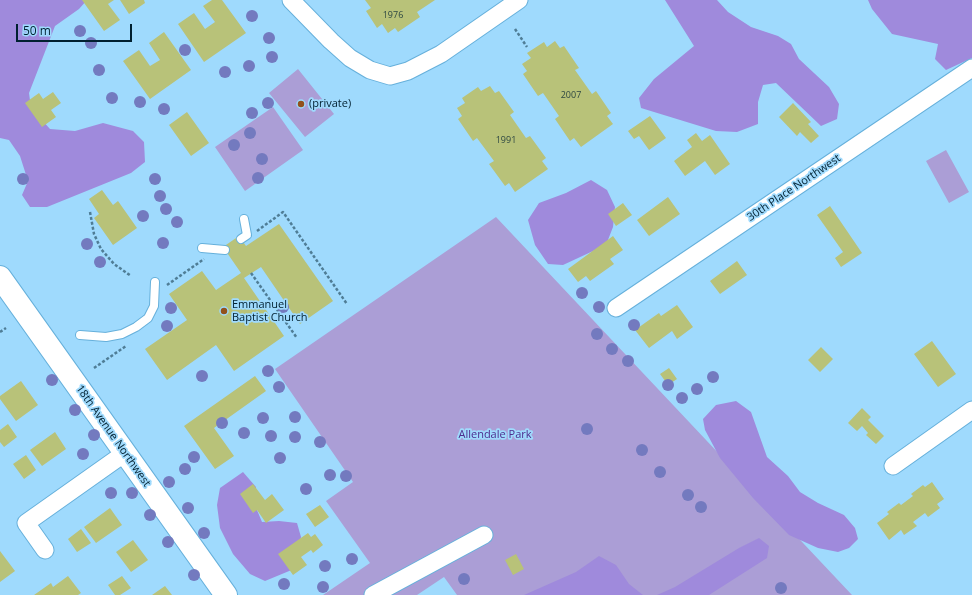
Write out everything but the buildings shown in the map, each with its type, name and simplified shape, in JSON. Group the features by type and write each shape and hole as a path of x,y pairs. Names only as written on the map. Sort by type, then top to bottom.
{"main road":[{"name":"18th Avenue Northwest","path":"0,277 226,595"}],"street":[{"path":"291,0 350,58 370,70 390,76 408,71 441,54 519,0"},
{"name":"30th Place Northwest","path":"616,308 972,68"},
{"path":"893,466 972,410"},
{"path":"45,550 26,523 125,453"},
{"path":"373,595 484,535"}],"lane":[{"path":"241,239 247,235 244,219"},
{"path":"202,248 225,250"},
{"path":"80,335 106,337 122,334 136,327 148,318 154,306 155,282"}],"path":[{"path":"515,29 527,47"},
{"path":"90,212 94,234 101,249 114,264 131,276"},
{"path":"254,233 283,212 347,304"},
{"path":"252,273 297,338"},
{"path":"0,332 6,328"}],"green space":[{"name":"(private)","path":"298,69 334,114 305,137 269,93"},
{"name":"(private)","path":"273,107 303,150 245,191 215,147"},
{"path":"946,150 969,192 949,203 926,161"},
{"name":"Allendale Park","path":"496,217 852,595 457,595 444,577 417,595 323,595 370,563 326,501 353,482 275,369"}],"shaded area":[{"path":"0,0 87,0 79,9 55,26 29,93 31,108 50,129 75,131 103,123 133,131 144,142 145,162 131,173 47,207 30,207 22,195 28,181 20,156 9,140 0,138"},
{"path":"665,0 717,0 728,12 751,27 778,36 791,44 799,59 829,87 839,104 837,119 821,126 776,83 763,85 758,102 758,124 737,132 716,131 641,108 639,98 654,79 694,46"},
{"path":"868,0 972,0 972,58 946,70 935,59 938,44 892,34 872,9"},
{"path":"591,180 607,190 615,207 613,227 606,245 563,265 548,264 535,245 528,220 539,203 566,193"},
{"path":"736,401 751,412 767,457 788,476 800,492 818,503 844,515 855,528 858,539 849,548 838,552 818,548 789,535 753,498 720,458 705,430 703,419 716,405"},
{"path":"243,472 256,487 254,503 262,522 279,521 297,523 301,537 294,569 265,581 250,574 233,554 220,528 217,505 220,488"},
{"path":"759,538 769,546 767,558 709,595 657,595 675,587 739,548"},
{"path":"599,556 616,565 629,584 643,595 524,595 576,572"}],"place":[{"name":"(private)","path":"301,104"},
{"name":"Emmanuel Baptist Church","path":"224,311"}]}
